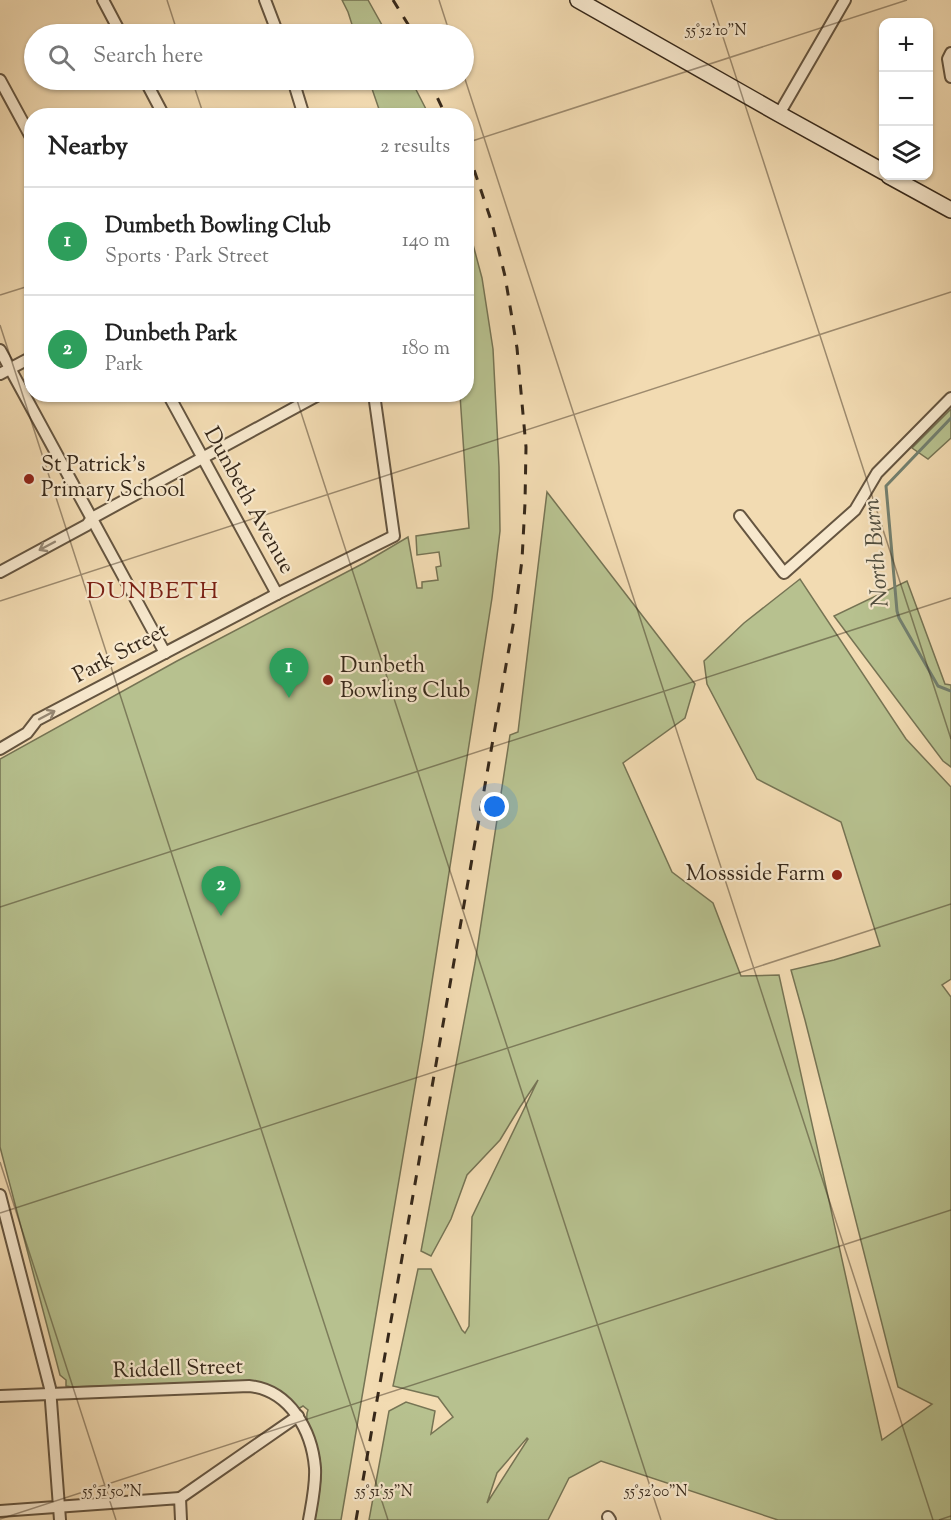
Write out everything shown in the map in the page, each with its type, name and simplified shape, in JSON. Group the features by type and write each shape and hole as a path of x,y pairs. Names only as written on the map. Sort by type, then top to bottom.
{"main road":[{"path":"578,0 879,169"},
{"path":"896,180 951,210"}],"street":[{"path":"103,0 116,24"},
{"path":"265,0 274,24"},
{"path":"779,114 845,0"},
{"path":"951,53 948,58 951,77"},
{"path":"0,80 24,124"},
{"path":"150,90 160,108"},
{"path":"296,90 302,108"},
{"path":"0,350 5,371 92,518 165,653"},
{"path":"5,371 24,361"},
{"path":"740,516 784,573 855,510 877,473 951,398"},
{"name":"Dunbeth Avenue","path":"172,402 277,594"},
{"path":"0,572 87,525 92,518 305,402"},
{"name":"Park Street","path":"0,749 27,733 37,720 277,594 394,536 376,402"},
{"path":"0,1195 51,1395 60,1520"},
{"name":"Riddell Street","path":"0,1396 249,1386 270,1392 280,1398 298,1416 306,1430 315,1467 309,1520"},
{"path":"0,1511 180,1498 298,1416"},
{"path":"180,1498 181,1520"}],"green space":[{"path":"342,0 368,0 381,24 352,24"},
{"path":"372,90 416,90 425,108 379,108"},
{"path":"474,248 482,278 493,349 500,531 492,598 423,1039 341,1520 315,1520 321,1471 319,1454 308,1426 308,1410 303,1406 298,1409 276,1389 247,1381 72,1387 66,1386 66,1380 60,1375 0,1147 0,759 177,661 364,563 408,537 417,588 422,588 422,582 438,580 436,567 441,566 439,552 417,555 416,536 469,528 460,402 474,402"},
{"path":"951,409 951,438 928,459 912,448"},
{"path":"547,492 695,684 685,718 623,763 672,872 713,903 741,976 779,975 882,1440 932,1404 898,1387 791,970 880,946 841,822 757,779 707,684 704,661 744,623 800,579 906,739 951,787 951,979 942,985 951,997 951,1520 778,1520 601,1461 569,1478 548,1520 369,1520 389,1411 406,1402 435,1411 431,1434 453,1417 438,1397 393,1386 418,1269 431,1269 465,1333 469,1326 472,1217 538,1080 500,1140 467,1175 451,1219 431,1256 421,1251 475,963 510,735 518,732","holes":["528,1439 487,1503 497,1473"]},
{"path":"907,581 945,684 951,685 951,767 943,761 834,616"}],"waterway":[{"name":"North Burn","path":"951,418 886,486 899,618 938,686 951,691"}],"railway":[{"path":"393,0 408,24"},
{"path":"434,90 442,108"},
{"path":"356,1520 515,614 522,560 526,447 517,348 505,276 492,223 474,170"}],"place":[{"name":"St Patrick's Primary School","path":"29,479"},
{"name":"Dunbeth Bowling Club","path":"328,680"},
{"name":"Dumbeth Bowling Club","path":"289,698"},
{"name":"Mossside Farm","path":"837,875"},
{"name":"Dunbeth Park","path":"221,916"}],"district":[{"name":"DUNBETH","path":"153,592"}]}
